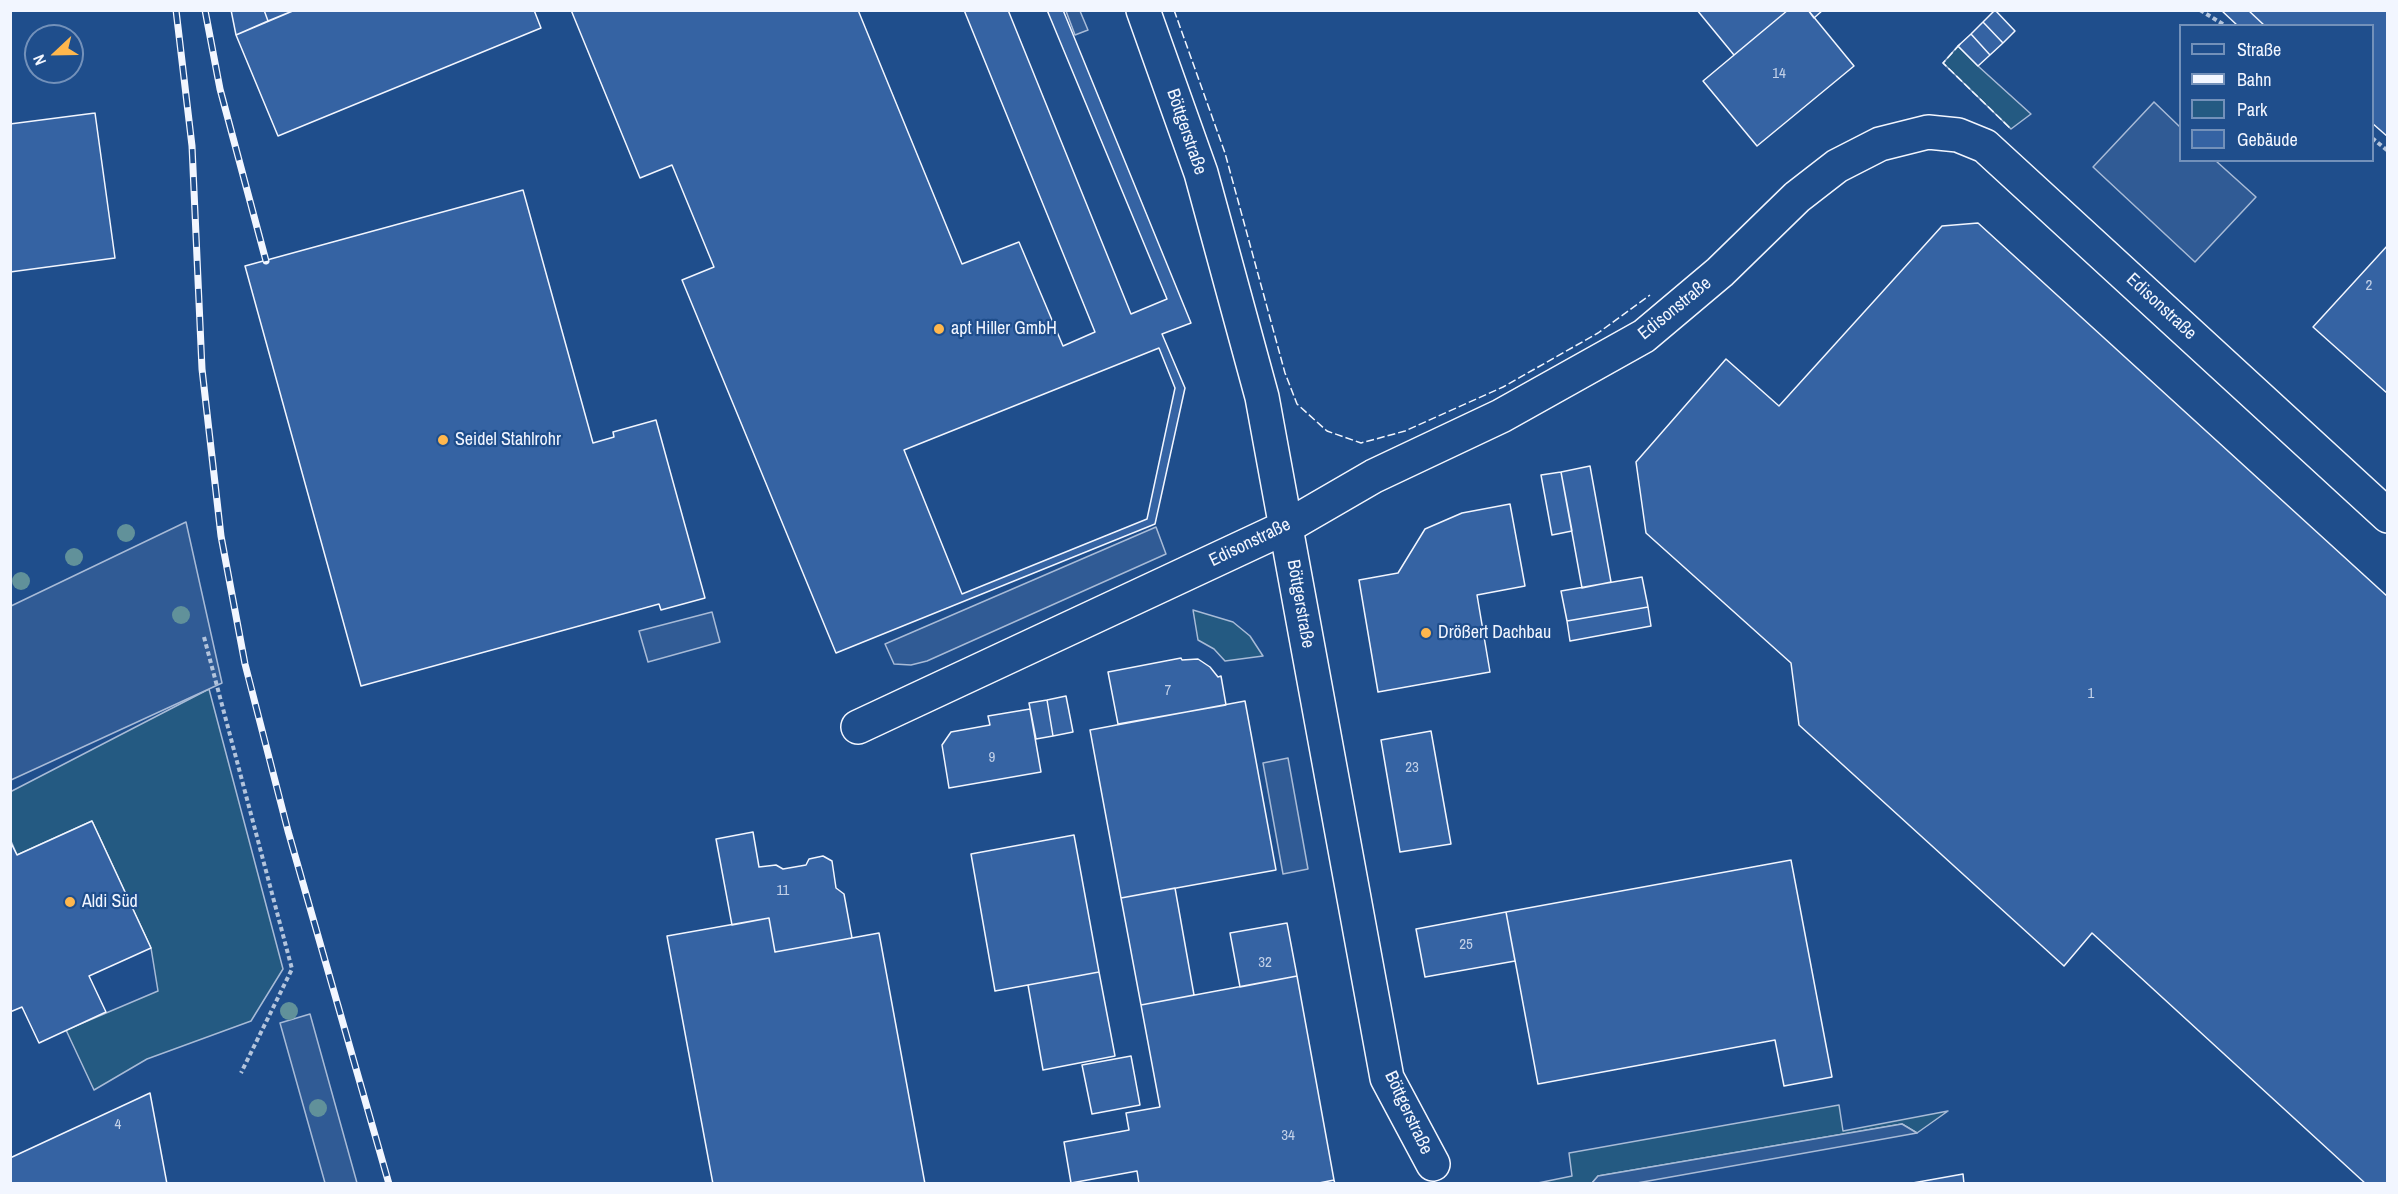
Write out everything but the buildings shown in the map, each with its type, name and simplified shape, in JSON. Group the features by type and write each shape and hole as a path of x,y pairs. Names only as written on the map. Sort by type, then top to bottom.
{"street":[{"name":"Böttgerstraße","path":"1143,10 1201,173 1262,397 1388,1078 1433,1164"},
{"name":"Edisonstraße","path":"858,727 1286,527 1374,476 1502,416 1644,336 1720,272 1797,197 1837,166 1880,144 1928,132 1958,135 1985,146 2388,516"}],"path":[{"path":"2200,10 2223,24"},
{"path":"2374,139 2388,151"},
{"path":"204,637 292,969 241,1073"}],"green space":[{"path":"1958,46 2031,114 2011,129 1943,63"},
{"path":"1193,610 1233,622 1250,636 1263,656 1225,661 1214,649 1198,640"},
{"path":"209,689 283,969 251,1021 147,1059 94,1090 66,1030 158,991 151,948 92,821 17,855 11,841 10,792"},
{"path":"1839,1105 1843,1131 1948,1111 1917,1133 1902,1124 1598,1176 1592,1183 1533,1184 1572,1176 1569,1153"}],"shaded area":[{"path":"1066,11 1080,11 1088,30 1075,35"},
{"path":"2154,102 2179,126 2179,162 2217,162 2256,197 2195,262 2093,167"},
{"path":"186,522 222,683 11,780 11,606"},
{"path":"1156,527 1166,554 927,661 911,665 894,664 885,644"},
{"path":"712,612 720,642 648,662 639,631"},
{"path":"1288,758 1308,869 1283,874 1263,763"},
{"path":"310,1014 357,1183 325,1183 280,1023"},
{"path":"1902,1124 1917,1133 1637,1183 1592,1183 1598,1176"}],"railway":[{"path":"176,10 192,146 202,369 221,536 245,664 288,831 389,1184"},
{"path":"205,10 220,89 266,261"}],"fence":[{"path":"1174,10 1225,153 1285,373 1297,404 1327,431 1361,443 1405,431 1503,387 1598,333 1650,295"},
{"path":"1960,44 1943,63 2011,129"}],"place":[{"name":"apt Hiller GmbH","path":"939,329"},
{"name":"Seidel Stahlrohr","path":"443,440"},
{"name":"Drößert Dachbau","path":"1426,633"},
{"name":"Aldi Süd","path":"70,902"}]}
